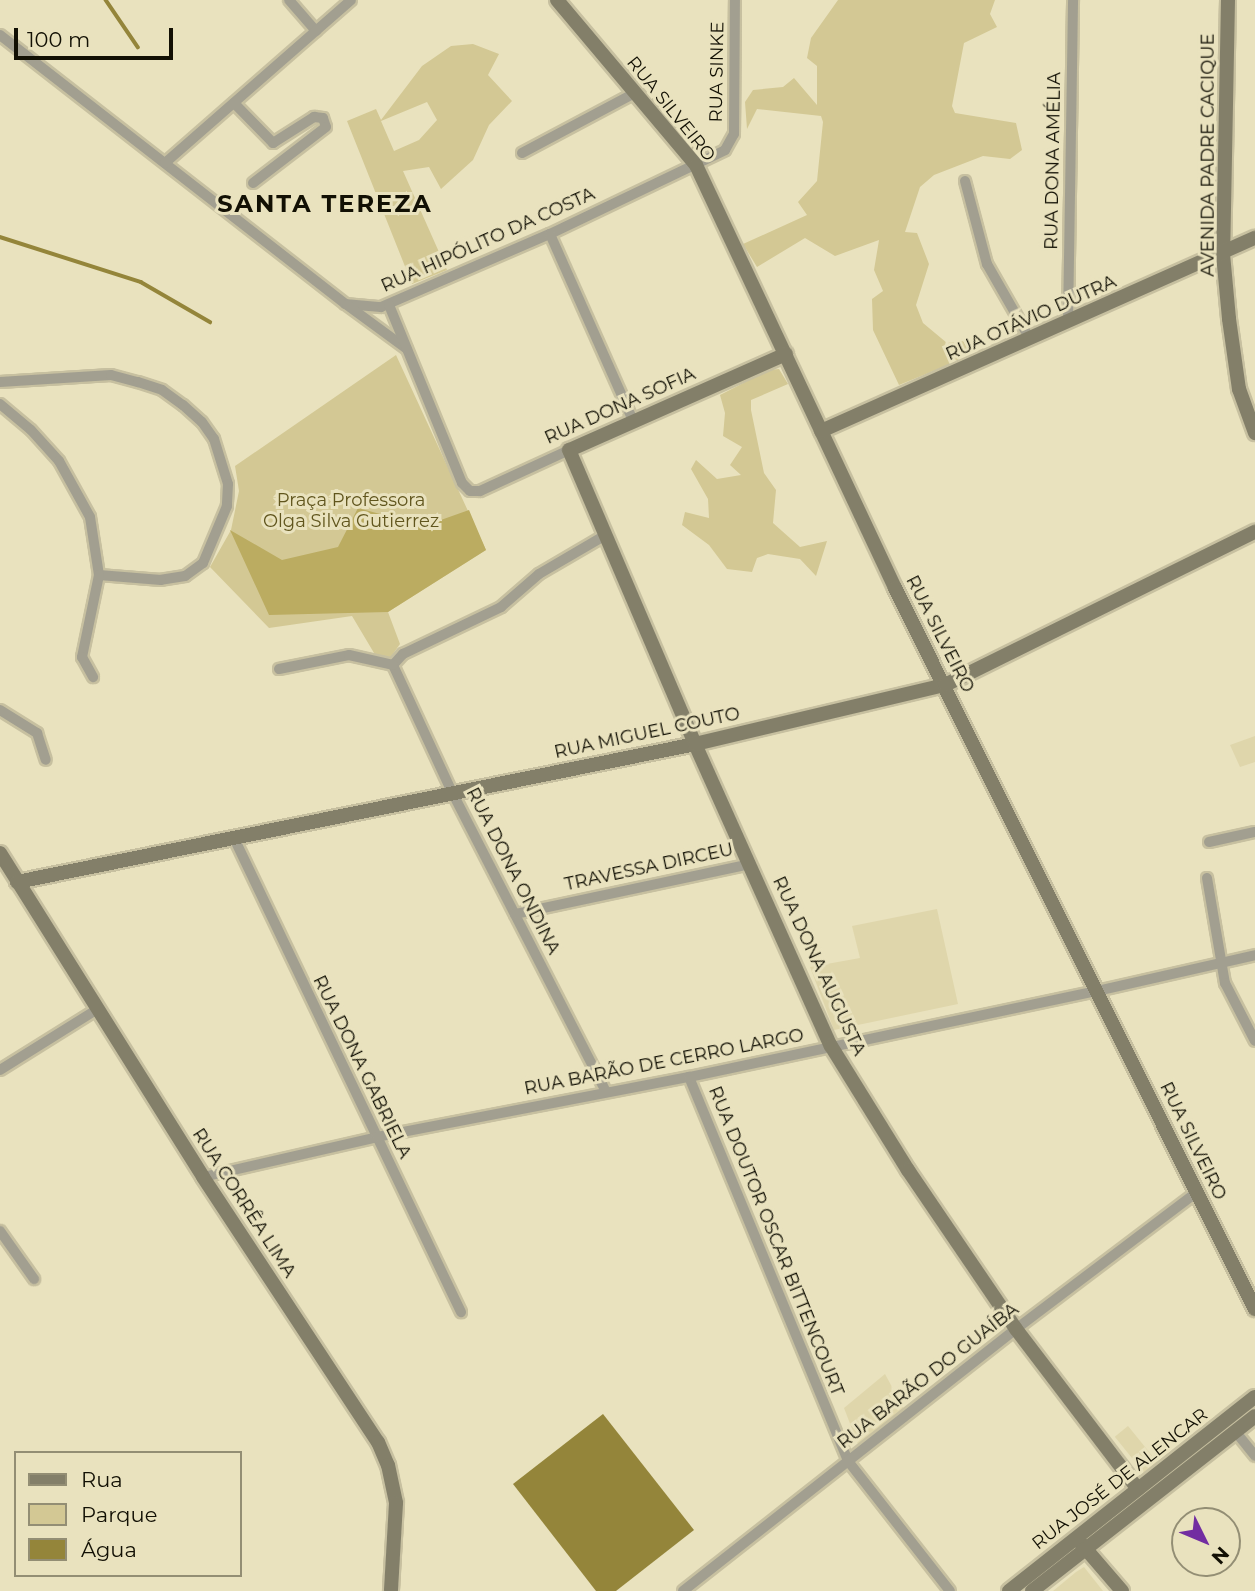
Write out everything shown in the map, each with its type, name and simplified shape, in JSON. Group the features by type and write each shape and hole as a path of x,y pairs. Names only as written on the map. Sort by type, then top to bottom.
{"street":[{"path":"289,0 316,31"},
{"path":"165,163 351,0"},
{"name":"RUA SILVEIRO","path":"557,0 696,165 821,432 1255,1309"},
{"name":"RUA SINKE","path":"696,165 726,150 734,134 736,0"},
{"name":"RUA DONA AMÉLIA","path":"1068,322 1073,0"},
{"name":"AVENIDA PADRE CACIQUE","path":"1228,0 1223,254 1228,319 1239,389 1255,433"},
{"path":"0,35 345,304 407,349"},
{"path":"522,153 635,93"},
{"path":"233,103 273,143 314,117 323,118 326,127 253,183"},
{"name":"RUA HIPÓLITO DA COSTA","path":"345,304 369,307 389,305 550,234 696,165"},
{"path":"965,181 987,264 1030,339"},
{"path":"550,234 633,420"},
{"name":"RUA OTÁVIO DUTRA","path":"821,432 1255,238"},
{"path":"389,305 407,349"},
{"name":"RUA DONA SOFIA","path":"407,349 462,483 470,491 480,491 633,420 786,354"},
{"path":"0,382 111,375 138,382 162,390 183,405 202,422 214,439 228,484 227,506 203,563 185,576 161,580 99,575"},
{"path":"0,404 31,430 52,453 90,517 99,575 82,657 93,677"},
{"name":"RUA DONA AUGUSTA","path":"569,450 695,744 831,1046 908,1170 1016,1329 1138,1489"},
{"name":"RUA MIGUEL COUTO","path":"17,882 695,744 945,685 1255,532"},
{"path":"279,669 349,655 393,665 403,654 501,607 539,574 604,536"},
{"name":"RUA DONA ONDINA","path":"393,665 453,792 606,1091"},
{"path":"0,710 37,733 46,760"},
{"path":"1209,842 1255,832"},
{"name":"RUA DONA GABRIELA","path":"233,836 461,1312"},
{"name":"RUA CORRÊA LIMA","path":"0,853 203,1177 378,1442 388,1465 396,1503 391,1591"},
{"name":"TRAVESSA DIRCEU","path":"515,914 750,864"},
{"path":"1207,878 1225,983 1255,1041"},
{"name":"RUA BARÃO DE CERRO LARGO","path":"203,1177 377,1137 689,1076 1097,991 1255,955"},
{"path":"0,1070 96,1010"},
{"name":"RUA DOUTOR OSCAR BITTENCOURT","path":"689,1076 848,1461 950,1591"},
{"name":"RUA BARÃO DO GUAÍBA","path":"684,1591 1016,1329 1197,1192"},
{"path":"0,1231 34,1279"},
{"name":"RUA JOSÉ DE ALENCAR","path":"1032,1591 1138,1489 1255,1397"},
{"name":"RUA JOSÉ DE ALENCAR","path":"1009,1591 1081,1543 1255,1416"},
{"path":"1235,1431 1255,1456"},
{"path":"1081,1543 1122,1591"}],"shaded area":[{"path":"358,508 424,526 469,510 486,550 388,612 269,615 230,530 282,560 338,547"},
{"path":"1255,736 1255,762 1240,767 1230,745"},
{"path":"937,909 958,1004 834,1030 810,967 860,958 852,926"},
{"path":"885,1374 905,1411 859,1447 844,1408"},
{"path":"1128,1426 1158,1463 1145,1474 1115,1437"},
{"path":"1084,1567 1103,1591 1053,1591 1076,1572"}],"green space":[{"path":"838,0 995,0 990,14 997,27 964,43 952,106 955,113 1016,123 1022,150 1010,159 983,156 934,175 920,187 905,232 917,233 929,264 916,305 923,323 947,343 963,341 969,350 965,358 899,385 873,330 872,299 883,291 874,270 879,240 835,256 805,238 757,267 743,244 807,215 798,202 817,181 823,122 821,116 757,109 747,129 745,102 753,90 783,87 794,78 817,105 817,66 807,58 811,38"},
{"path":"473,44 499,54 488,75 512,101 489,125 473,160 441,189 429,167 403,171 447,270 412,284 347,121 376,109 381,120 422,66 451,46","holes":["427,102 437,120 419,140 394,151 381,121"]},
{"name":"Praça Professora Olga Silva Gutierrez","path":"396,355 486,550 388,612 400,644 388,661 377,658 352,616 269,628 210,567 231,530 239,491 235,466"},
{"path":"779,369 788,384 751,400 751,410 764,473 776,490 773,523 800,547 827,541 816,576 800,559 768,554 757,558 752,572 727,569 709,545 682,525 685,512 709,518 708,499 691,469 696,460 717,479 741,475 730,465 742,447 723,436 725,413 720,395 769,370"}],"water":[{"path":"603,1414 694,1530 616,1591 596,1591 513,1484"}],"waterway":[{"path":"106,0 138,47"},
{"path":"0,237 141,282 210,322"}],"district":[{"name":"SANTA TEREZA","path":"325,204"}]}
